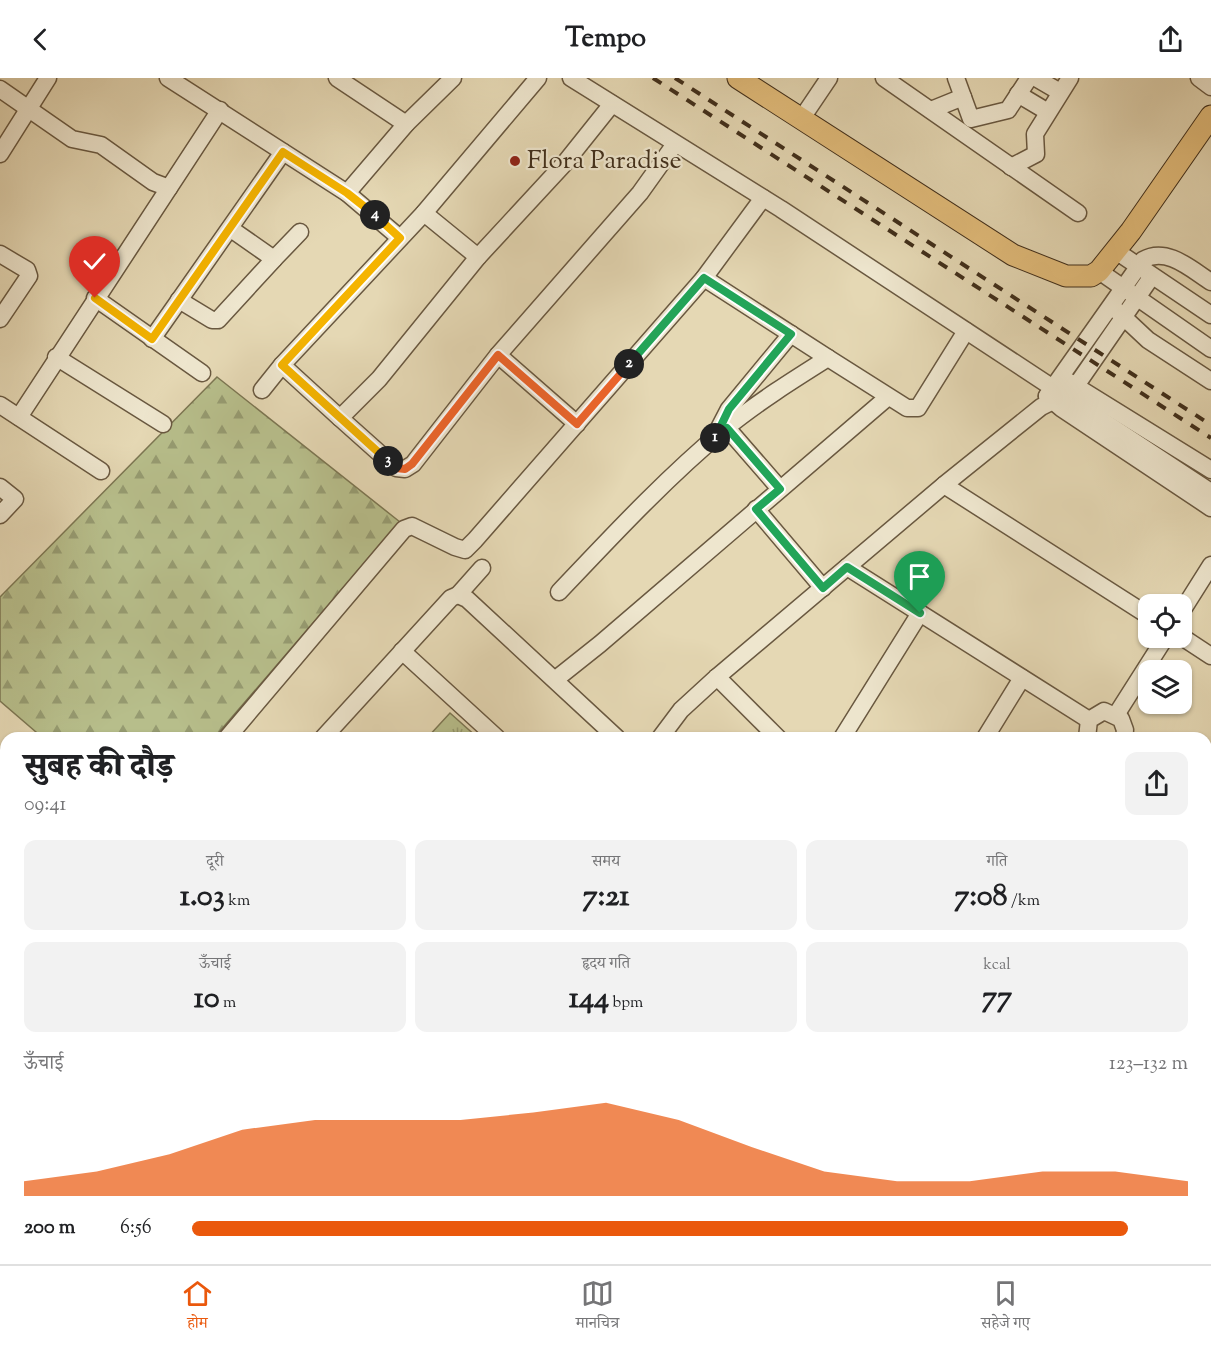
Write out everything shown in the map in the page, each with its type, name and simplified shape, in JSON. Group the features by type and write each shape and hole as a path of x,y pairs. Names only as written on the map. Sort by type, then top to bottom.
{"main road":[{"path":"738,78 1013,255 1066,276 1091,276 1099,270 1116,251 1209,120"}],"street":[{"path":"0,154 48,78"},
{"path":"168,78 347,193 400,238"},
{"path":"337,78 356,83 406,124"},
{"path":"347,193 406,124 453,78"},
{"path":"262,390 282,365 424,213 538,78"},
{"path":"571,78 763,198 1039,376 1056,393 1211,508"},
{"path":"802,118 829,78"},
{"path":"884,78 1078,213"},
{"path":"956,78 963,97 979,117 986,149"},
{"path":"954,126 1008,110 1029,78"},
{"path":"1036,78 1060,92"},
{"path":"1011,167 1036,154 1035,134 1070,78"},
{"path":"1199,78 1211,87"},
{"path":"0,89 31,108 72,139 101,144 153,182 169,188"},
{"path":"1018,94 1048,112"},
{"path":"931,110 963,97"},
{"path":"340,418 379,379 478,257 564,164 612,104"},
{"path":"19,417 56,357 220,110"},
{"path":"282,365 396,468 405,469 412,464 498,355 640,193 675,144"},
{"path":"152,339 178,300 231,230 283,152"},
{"path":"231,732 404,529 412,526 455,548 465,550 704,278 763,198"},
{"path":"424,213 478,257"},
{"path":"231,230 274,259"},
{"path":"178,300 212,320 218,320 300,232"},
{"path":"1116,251 1211,315"},
{"path":"0,254 27,270 29,276 0,319"},
{"path":"1056,393 1122,289 1138,266 1151,255 1171,258 1211,282"},
{"path":"1099,270 1122,289 1211,348"},
{"path":"664,732 681,710 717,677 1056,393 1124,317 1152,276"},
{"path":"704,278 888,398 907,408 918,408 966,331"},
{"path":"95,298 202,373"},
{"path":"1111,306 1148,340 1211,381"},
{"path":"714,439 729,409 791,334"},
{"path":"498,355 577,424"},
{"path":"56,357 163,424"},
{"path":"559,592 646,501 714,439 782,387 828,358"},
{"path":"1056,393 1211,470"},
{"path":"1056,393 1211,492"},
{"path":"556,679 888,398"},
{"path":"0,405 101,471"},
{"path":"727,428 780,489"},
{"path":"944,485 1138,609"},
{"path":"0,487 15,499 0,515"},
{"path":"756,509 823,588"},
{"path":"1192,594 1211,565"},
{"path":"847,567 1089,720"},
{"path":"328,732 451,598 458,595 482,568"},
{"path":"458,595 467,599 611,732"},
{"path":"846,732 920,613"},
{"path":"1192,644 1211,656"},
{"path":"1116,715 1159,648"},
{"path":"402,651 490,732"},
{"path":"717,677 772,732"},
{"path":"988,732 1022,678"},
{"path":"1088,732 1089,720 1098,713 1116,715 1124,724 1124,732"}],"green space":[{"path":"217,377 400,522 219,732 36,732 0,701 0,597"},
{"path":"450,713 471,732 433,732"}],"railway":[{"path":"653,78 1211,438"},
{"path":"675,78 1211,425"}],"place":[{"name":"Flora Paradise","path":"515,161"}],"route":[{"path":"95,298 152,339 171,309 231,230 283,152 347,193 400,238 282,365 396,468 405,469 412,464 498,355 577,424 704,278 791,334 729,409 714,439 727,428 780,489 756,509 823,588 847,567 920,613"}]}
